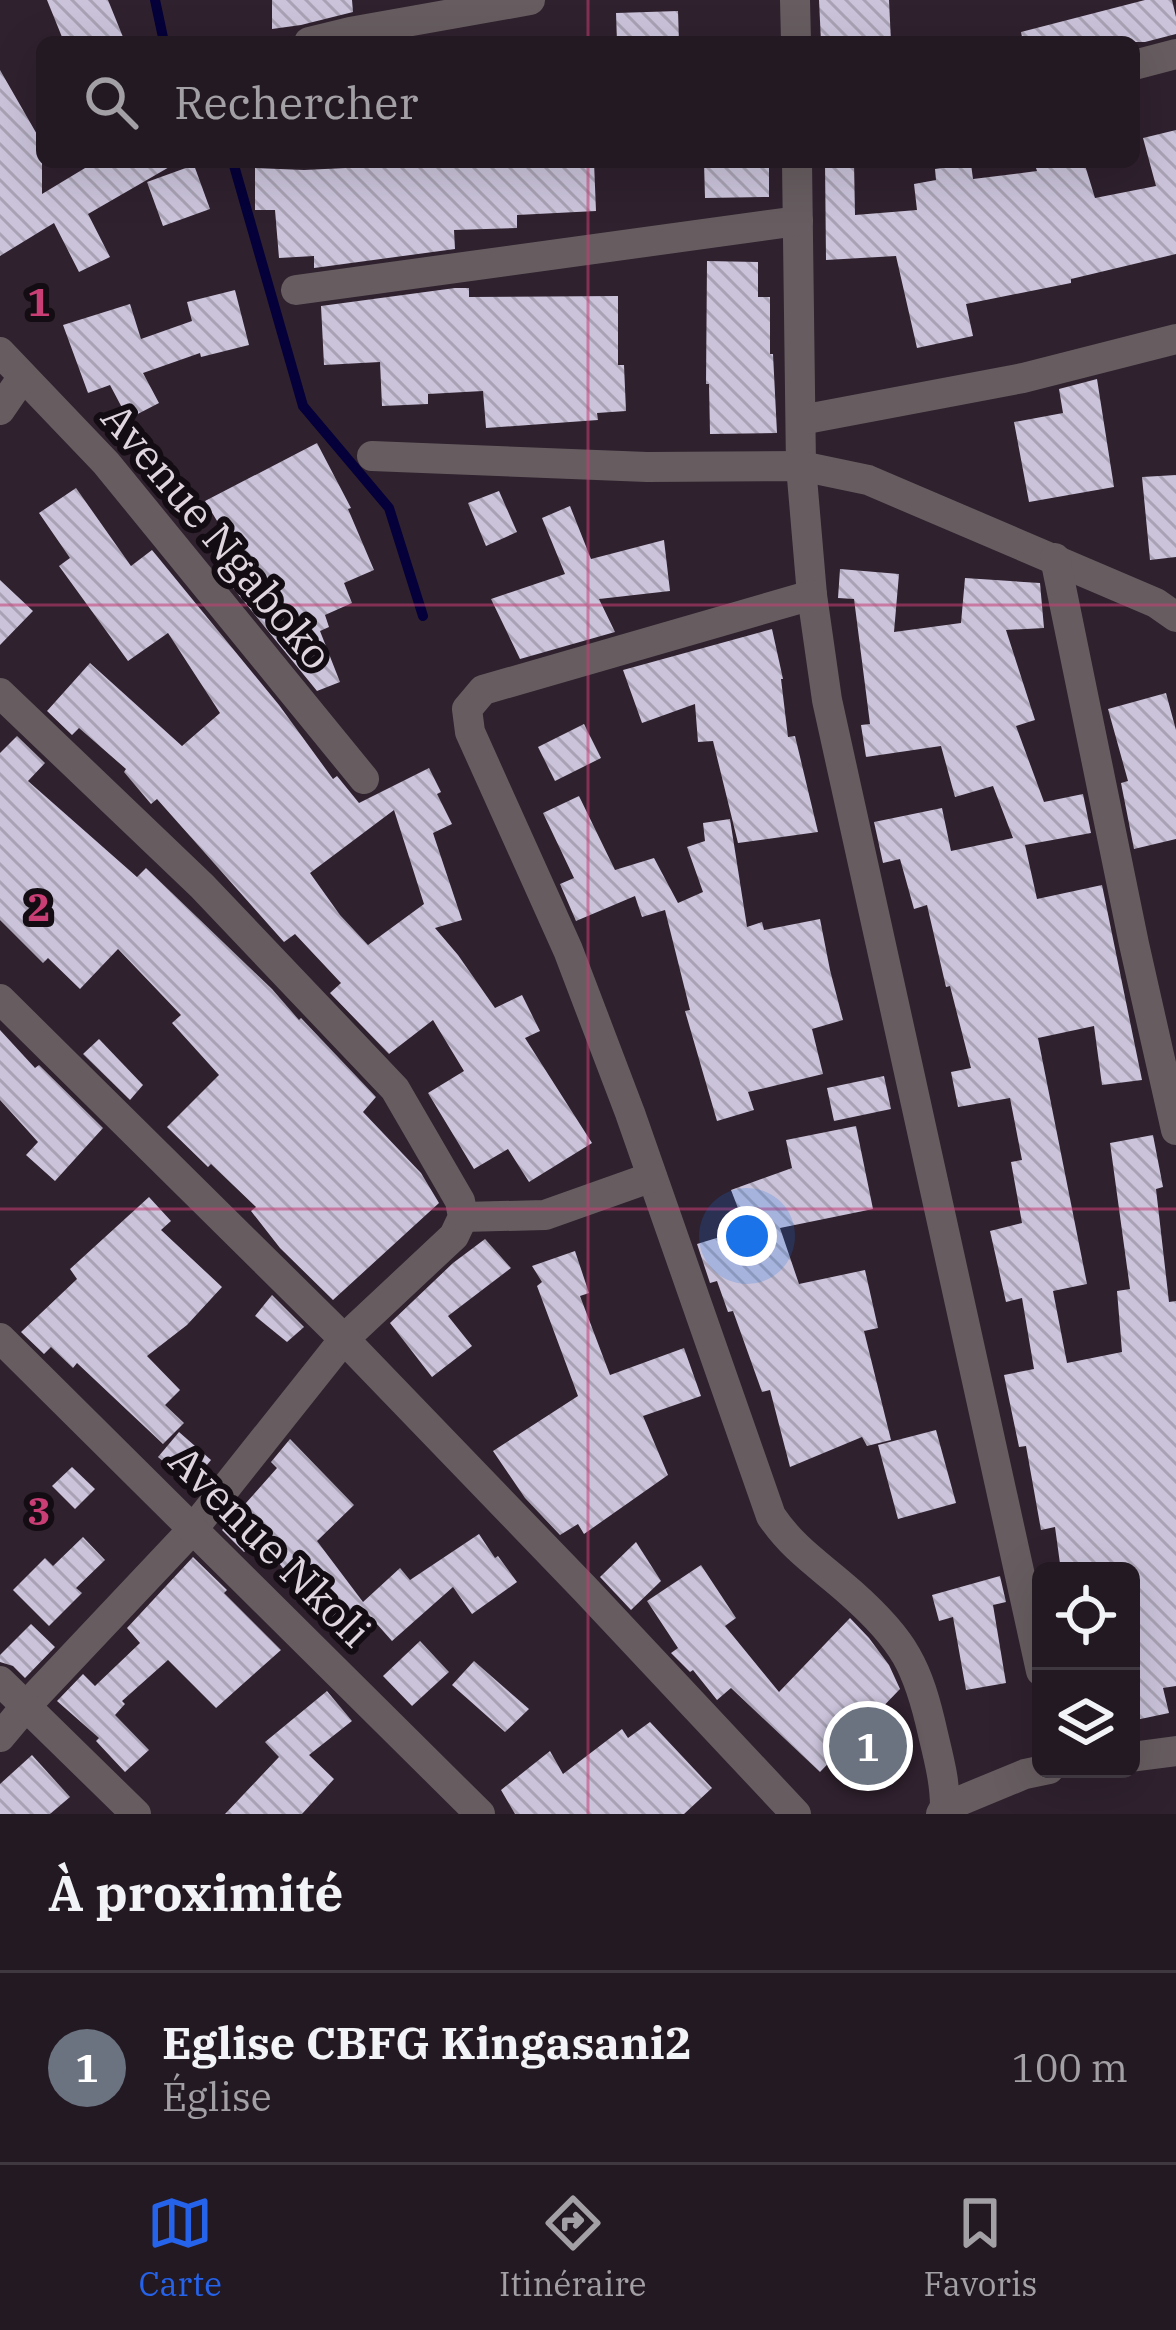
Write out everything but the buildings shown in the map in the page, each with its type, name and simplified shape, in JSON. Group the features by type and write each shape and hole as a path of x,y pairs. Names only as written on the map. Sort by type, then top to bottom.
{"street":[{"path":"334,36 530,0"},
{"path":"795,0 796,36"},
{"path":"1140,63 1176,54"},
{"path":"797,168 801,466 827,700 1041,1670"},
{"path":"296,290 798,221"},
{"path":"801,420 1023,379 1176,339"},
{"name":"Avenue Ngaboko","path":"0,352 106,463 364,779"},
{"path":"0,410 22,378"},
{"path":"373,456 647,467 801,466 868,479 1055,558 1176,616"},
{"path":"1055,558 1176,1130"},
{"path":"812,595 483,690 467,709 470,732 568,950 770,1516 789,1543 850,1593 903,1648 922,1684 945,1786 943,1811 1032,1773"},
{"path":"0,693 202,886 395,1089 460,1201 463,1217 454,1236 344,1339 193,1529 0,1737"},
{"path":"0,999 344,1339 796,1814"},
{"path":"463,1217 545,1215 652,1177"},
{"name":"Avenue Nkoli","path":"0,1338 479,1814"},
{"path":"0,1681 136,1814"},
{"path":"1140,1755 1176,1751"}],"waterway":[{"path":"155,0 163,36"},
{"path":"235,168 303,406 389,508 423,616"}],"place":[{"name":"Eglise CBFG Kingasani2","path":"868,1746"}]}
